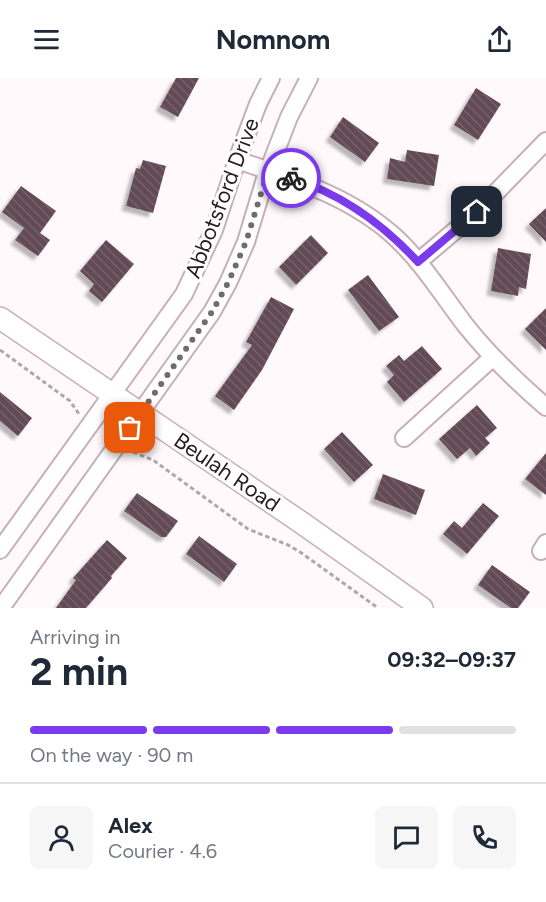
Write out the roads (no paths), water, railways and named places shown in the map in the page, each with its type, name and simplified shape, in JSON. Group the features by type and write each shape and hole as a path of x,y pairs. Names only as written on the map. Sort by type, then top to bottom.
{"main road":[{"name":"Beulah Road","path":"0,318 293,517 422,608"}],"street":[{"name":"Abbotsford Drive","path":"0,550 184,294 214,230 258,104 271,78"},
{"name":"Abbotsford Drive","path":"3,600 141,413 212,312 246,242 268,171 289,117 309,78"},
{"path":"418,262 477,212 546,141"},
{"path":"237,160 303,182 335,196 365,214 395,237 418,262 493,357 546,407"},
{"path":"404,438 493,357"}]}
